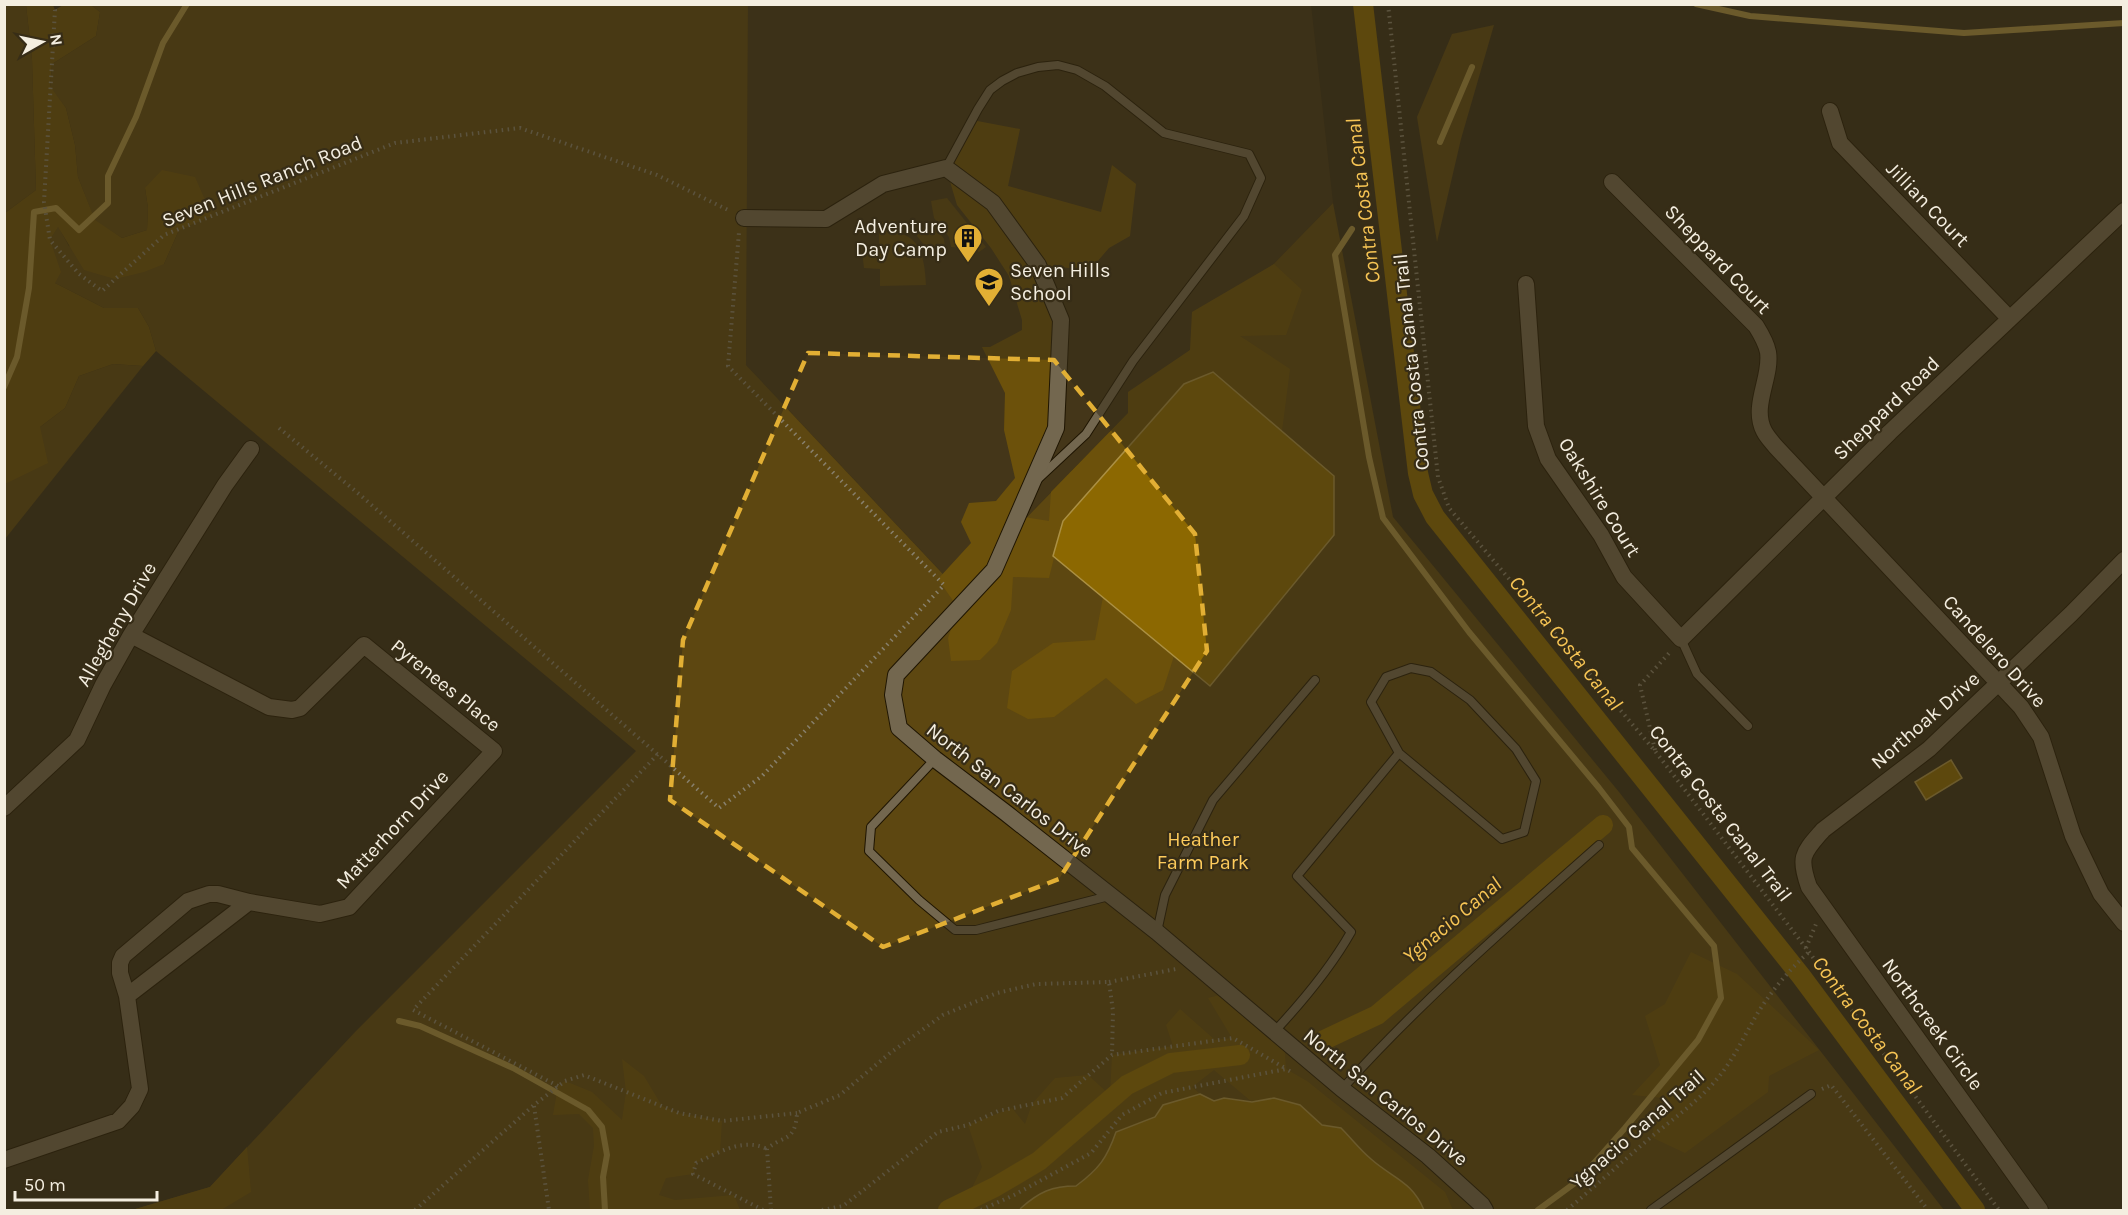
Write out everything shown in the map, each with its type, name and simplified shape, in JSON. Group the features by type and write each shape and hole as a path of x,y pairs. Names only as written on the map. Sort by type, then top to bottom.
{"street":[{"name":"Jillian Court","path":"1830,111 1840,143 2009,318"},
{"path":"742,217 826,219 883,184 946,168"},
{"name":"North San Carlos Drive","path":"946,168 993,203 1038,265 1061,320 1056,428 994,570 896,675 893,695 899,728 935,759 1157,932 1194,966 1342,1089 1428,1156 1485,1210"},
{"name":"Sheppard Court","path":"1612,182 1756,326 1764,339 1768,352 1761,399 1763,430 1776,447 1824,497"},
{"name":"Sheppard Road","path":"1681,639 2009,318 2124,211"},
{"name":"Oakshire Court","path":"1526,284 1536,426 1548,459 1601,535 1624,577 1681,639"},
{"name":"Allegheny Drive","path":"4,808 77,740 103,685 134,629 225,485 252,449"},
{"name":"Candelero Drive","path":"1824,497 2021,707 2041,737 2073,836 2101,894 2124,923"},
{"name":"Northoak Drive","path":"1803,858 1809,846 1823,830 1929,749 2071,614 2124,560"},
{"name":"Pyrenees Place","path":"134,629 270,707 284,710 300,708 364,645 494,750"},
{"name":"Matterhorn Drive","path":"4,1160 118,1121 132,1106 140,1089 120,963 123,956 188,901 209,894 218,894 249,902 320,914 349,907 494,750"},
{"name":"Northcreek Circle","path":"1803,858 1804,872 1809,887 2040,1210"},
{"path":"127,996 249,902"}],"lane":[{"path":"946,168 990,90 1017,73 1038,67 1058,65 1077,70 1105,86 1164,133 1249,154 1261,178 1244,216 1133,361 1086,434 1030,486"},
{"path":"1681,639 1697,674 1748,726"},
{"path":"1411,668 1431,672 1470,700 1516,749 1536,780 1524,832 1502,839 1399,753 1371,702 1386,677 1411,668"},
{"path":"1157,932 1165,895 1213,800 1315,680"},
{"path":"1274,1032 1302,1003 1351,932 1297,876 1399,753"},
{"path":"935,759 871,827 869,851 919,900 955,930 976,930 1109,896"},
{"path":"1342,1089 1384,1042 1513,921 1599,845"},
{"path":"1651,1210 1811,1094"}],"path":[{"name":"Seven Hills Ranch Road","path":"53,4 55,10 44,202 50,240 80,274 102,291 164,236 395,143 520,128 657,175 742,217"},
{"name":"Contra Costa Canal Trail","path":"1388,4 1438,477 1449,508 1655,751 1809,952 1999,1210"},
{"path":"279,428 359,494 719,808 762,776 944,585 728,366 742,217"},
{"path":"1655,751 1640,685 1681,639"},
{"path":"558,1086 413,1010 658,754"},
{"name":"Ygnacio Canal Trail","path":"1567,1210 1651,1137 1696,1102 1722,1073 1758,1012 1788,972 1809,952"},
{"path":"416,1210 534,1105 565,1081 584,1075 679,1113 722,1121 796,1113 840,1095 890,1053 943,1015 997,993 1036,984 1108,982 1194,966"},
{"path":"1108,982 1113,1011 1112,1054"},
{"path":"822,1210 843,1206 938,1132 968,1125 998,1111 1062,1098 1112,1054 1233,1038 1300,1077"},
{"path":"981,1210 1014,1195 1091,1153 1122,1115 1162,1094 1286,1069"},
{"path":"1811,1094 1831,1085 1928,1210"},
{"path":"534,1105 549,1210"},
{"path":"771,1210 767,1149 772,1144 788,1139 796,1126 796,1113"},
{"path":"763,1210 693,1174 696,1163 732,1147 755,1143 767,1149"}],"highlighted area":[{"path":"808,353 1054,360 1195,534 1207,651 1059,879 883,947 670,800 683,640"}],"shaded area":[{"path":"26,5 53,5 55,10 63,5 91,5 100,12 96,36 52,64 50,86 66,108 75,145 78,177 95,220 122,238 147,230 148,208 145,188 162,170 195,177 212,216 179,230 164,264 115,279 84,270 58,227 50,240 61,272 55,283 104,308 138,308 149,327 156,351 143,366 113,364 79,376 65,408 40,427 48,463 5,484 5,213 36,190 32,59"},
{"name":"Seven Hills School","path":"748,5 1311,5 1333,203 957,589 746,365"},
{"path":"972,120 1020,129 1008,186 1101,212 1112,165 1136,184 1130,236 1109,248 1090,270 1039,265 1061,320 1056,428 1018,516 1049,521 1051,492 1128,413 1128,392 1190,350 1192,312 1274,264 1302,290 1286,335 1240,336 1290,369 1282,431 1214,372 1063,521 1049,578 1013,577 1011,610 997,643 980,660 951,661 948,638 958,608 938,579 971,543 961,522 969,503 996,501 1015,478 1004,430 1005,393 982,347 990,347 1022,330 1022,320 1009,276 991,248 957,205 946,168"},
{"path":"1213,372 1334,476 1334,535 1210,686 1053,556 1063,521 1184,384"},
{"path":"1103,597 1174,656 1163,690 1136,704 1106,678 1054,717 1028,719 1007,708 1012,671 1053,643 1095,640"},
{"path":"1951,760 1962,778 1926,800 1915,782"},
{"path":"1691,952 1737,974 1819,1050 1769,1076 1768,1092 1685,1153 1651,1137 1663,1098 1632,1095 1660,1065 1645,1016 1665,1004"},
{"path":"1227,993 1284,1041 1286,1069 1307,1081 1445,1192 1453,1210 1424,1210 1414,1192 1367,1155 1341,1128 1322,1125 1299,1105 1274,1098 1252,1102 1214,1070 1192,1087 1200,1094 1163,1105 1155,1117 1116,1132 1101,1162 1076,1186 1064,1186 1020,1210 970,1210 971,1190 982,1167 968,1125 1012,1108 1025,1124 1032,1104 1055,1078 1088,1075 1110,1095 1112,1055 1173,1046 1166,1025 1180,1009 1215,1040 1232,1038 1208,998"},
{"path":"622,1059 644,1076 662,1106 679,1113 722,1121 720,1152 696,1163 693,1174 666,1178 659,1195 675,1200 734,1195 740,1210 590,1210 588,1180 594,1146 593,1128 579,1114 553,1115 558,1086 565,1081 592,1092 622,1120 626,1092"},
{"path":"1200,1094 1214,1101 1224,1098 1252,1102 1274,1098 1300,1105 1322,1125 1341,1128 1367,1155 1414,1192 1424,1210 1020,1210 1046,1191 1076,1186 1084,1180 1101,1162 1116,1132 1155,1117 1163,1105"},
{"path":"247,1147 251,1192 221,1210 132,1210 210,1187"}],"green space":[{"path":"5,5 26,5 32,59 36,190 5,213"},
{"name":"Heather Farm Park","path":"91,5 748,5 746,365 957,589 1333,203 1393,517 1619,792 1944,1210 132,1210 210,1187 356,1031 636,751 156,351 149,327 138,308 104,308 55,283 50,240 58,226 69,246 164,264 179,230 145,188 148,208 147,230 122,238 95,221 78,177 75,145 66,108 50,87 52,64 96,36 100,12"},
{"path":"1494,25 1461,139 1437,242 1417,117 1452,34"},
{"path":"947,198 986,247 979,252 975,249 951,247 949,237 934,218 931,201"},
{"path":"895,220 901,234 908,237 918,248 923,262 926,285 880,286 880,269 864,268 862,252 879,251 879,223"},
{"path":"933,224 944,239 945,248 939,253 928,250 917,236 919,230"},
{"path":"113,364 143,366 5,539 5,484 40,427 65,408 79,376"}],"waterway":[{"path":"4,387 17,357 29,288 34,212 56,208 79,230 108,203 108,176 136,117 163,43 187,4"},
{"name":"Contra Costa Canal","path":"1363,4 1418,473 1423,494 1435,517 1801,976 1975,1210"},
{"path":"1696,4 1750,16 1964,33 2124,23"},
{"path":"1440,142 1472,67"},
{"path":"1352,229 1335,255 1369,457 1383,518 1469,632 1599,788 1629,827 1632,848 1714,946 1721,998 1698,1040 1579,1180 1538,1210"},
{"name":"Ygnacio Canal","path":"1324,1040 1377,1015 1603,825"},
{"path":"399,1021 420,1026 513,1068 588,1110 602,1127 607,1155 603,1177 605,1210"},
{"name":"Ygnacio Canal","path":"948,1210 995,1187 1039,1161 1127,1085 1171,1063 1240,1055"}],"place":[{"name":"Adventure Day Camp","path":"968,264"},
{"name":"Seven Hills School","path":"989,308"}]}
